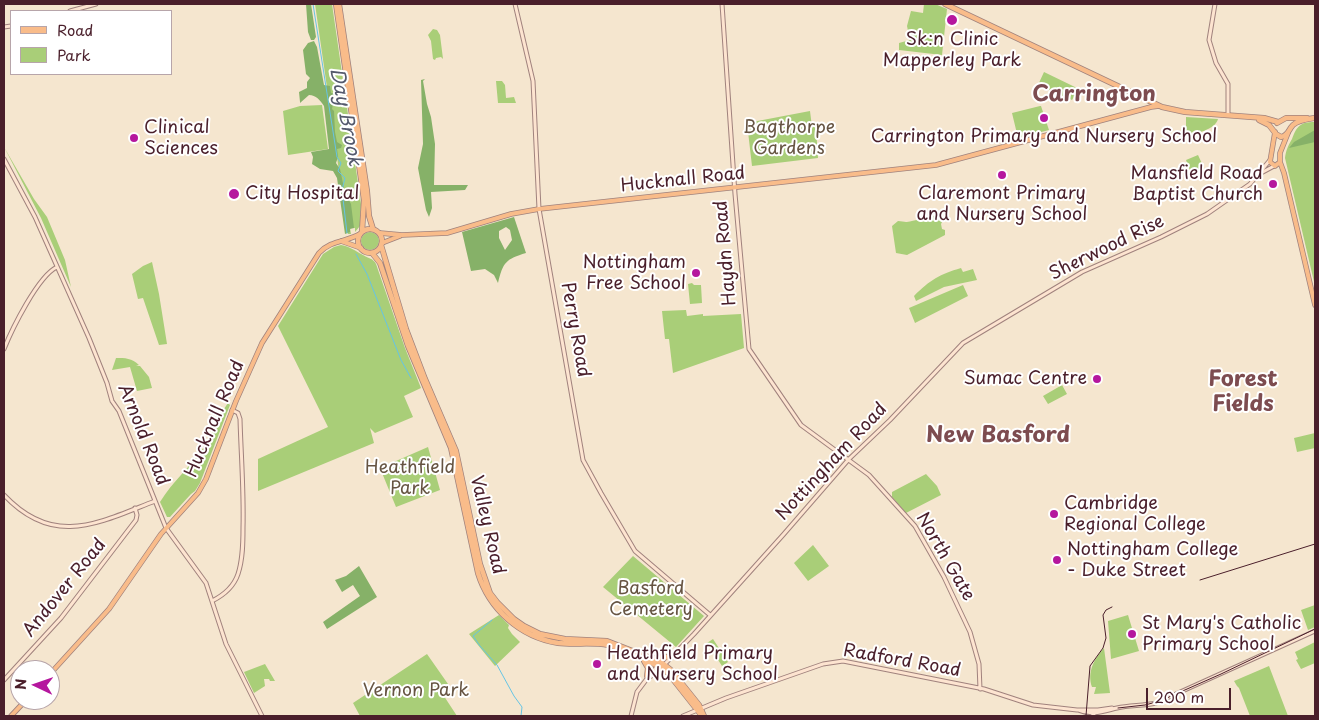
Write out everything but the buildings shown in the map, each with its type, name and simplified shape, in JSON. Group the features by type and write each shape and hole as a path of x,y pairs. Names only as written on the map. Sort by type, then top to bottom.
{"highway":[{"path":"336,4 367,191 368,216 373,229"},
{"path":"340,4 364,200 361,233 358,241 361,248 366,252 376,251 382,244 380,233 373,229 361,233"},
{"path":"945,4 1152,104 1185,112 1269,119 1288,124 1288,132"},
{"path":"1274,132 1274,126 1286,118 1315,118"},
{"path":"1258,119 1269,125 1281,137 1298,122 1315,118"},
{"name":"Valley Road","path":"382,244 390,280 408,335 456,451 480,564 490,593 507,613 532,631 558,638 608,641 663,665 703,716"},
{"name":"Valley Road","path":"372,252 380,263 408,346 451,448 478,573 484,589 494,605 518,628 541,638 559,643 609,645 643,660 663,665"},
{"path":"649,658 671,657"},
{"path":"643,660 647,666 647,678"}],"main road":[{"name":"Hucknall Road","path":"380,233 402,235 447,233 505,215 539,209 936,164 1142,109 1152,104"},
{"path":"1274,132 1270,163 1278,163"},
{"path":"1278,163 1280,151 1288,132"},
{"path":"1270,159 1276,155 1285,177 1315,305"},
{"name":"Hucknall Road","path":"60,663 108,609 166,528 193,500 203,485 232,410 262,343 319,253 326,246 361,233"},
{"name":"Hucknall Road","path":"382,244 402,235"},
{"path":"339,241 361,248"}],"street":[{"path":"74,10 96,4"},
{"name":"Perry Road","path":"515,4 533,81 539,209 584,460 635,551 710,615"},
{"name":"Haydn Road","path":"722,4 734,188 749,349 801,425 849,459"},
{"path":"1215,4 1209,40 1216,63 1228,84 1228,116"},
{"name":"Arnold Road","path":"4,159 35,217 94,348 112,401 119,411 166,528 202,576 232,658 262,716"},
{"name":"Sherwood Rise","path":"1039,297 1088,269 1186,225 1241,191 1260,173 1270,159"},
{"name":"Sherwood Rise","path":"1260,173 1278,163"},
{"path":"4,349 30,300 48,274 57,267"},
{"name":"Nottingham Road","path":"647,678 657,667 663,665 671,657 710,615 849,459 890,420 963,344 1039,297"},
{"path":"212,601 224,594 233,583 238,573 241,559 244,506 240,419 238,413 232,410"},
{"name":"North Gate","path":"849,459 875,481 910,520 937,565 958,605 975,647 980,688"},
{"path":"4,495 27,514 60,526 96,524 155,501"},
{"name":"Andover Road","path":"4,680 40,643 136,520 135,508"},
{"name":"Radford Road","path":"1077,710 1095,713 1160,701 1315,631"},
{"name":"Radford Road","path":"683,716 699,712 726,698 823,664 843,661 980,688 1033,705 1095,713"},
{"path":"631,716 638,692 647,678"},
{"path":"1083,712 1087,716"}],"green space":[{"path":"306,4 311,4 316,37 314,40 311,40 308,32"},
{"path":"315,4 332,4 361,204 360,226 355,232 355,228 350,228 351,234 348,234"},
{"path":"924,4 935,4 947,9 942,55 899,50 899,43 910,40 907,26 911,11 923,13"},
{"path":"433,29 437,30 440,35 443,59 441,57 433,59 431,41 428,35"},
{"path":"314,41 317,47 324,85 330,86 331,93 335,93 340,89 339,83 341,82 346,101 342,100 333,104 332,109 334,111 337,142 342,145 341,148 337,149 338,157 336,163 340,169 345,193 351,204 354,228 345,234 337,178 333,171 320,169 312,164 313,157 311,152 329,149 324,106 318,98 311,95 300,103 299,92 307,88 307,82 310,78 306,74 303,50 308,43"},
{"path":"1044,72 1077,88 1077,92 1072,100 1038,85"},
{"path":"425,79 423,81 435,144 434,185 468,185 465,190 431,192 432,208 429,217 418,168 423,144 421,80"},
{"path":"496,81 502,81 505,85 506,98 514,97 516,103 498,103"},
{"path":"322,105 328,149 288,155 283,111 300,106"},
{"path":"1041,106 1049,130 1018,138 1012,113"},
{"name":"Bagthorpe Gardens","path":"810,111 812,127 832,123 816,128 818,158 752,166 747,123"},
{"path":"1186,117 1218,119 1213,126 1186,137"},
{"path":"1315,122 1315,286 1285,158 1287,148 1298,128 1302,124"},
{"path":"1315,130 1315,142 1289,148 1294,142"},
{"path":"4,147 34,199 47,217 65,260 71,287 41,218"},
{"path":"1198,155 1204,168 1191,173 1186,160"},
{"path":"938,215 942,222 942,229 945,230 945,235 907,255 896,253 892,226 898,221 908,222"},
{"path":"514,217 526,253 506,262 498,283 494,275 485,269 471,271 462,232","holes":["506,227 510,230 512,240 505,250 499,238 499,231"]},
{"path":"370,232 376,235 379,241 376,247 370,250 364,247 361,241 364,235"},
{"path":"341,245 350,248 376,264 421,388 404,396 413,417 375,433 370,428 374,443 258,491 258,459 328,427 278,326 323,254"},
{"path":"152,262 167,344 159,345 143,298 138,299 132,274"},
{"path":"961,268 963,272 973,269 977,280 944,287 916,301 914,296 930,282 941,275"},
{"path":"692,283 694,285 701,285 702,303 690,304 688,284"},
{"path":"963,285 968,296 915,323 909,308"},
{"path":"686,310 687,316 741,314 744,348 673,373 669,339 665,339 662,311"},
{"path":"116,358 128,359 139,365 136,366 140,366 149,377 152,388 137,391 130,367 112,370"},
{"path":"1062,385 1067,394 1048,404 1043,396"},
{"path":"228,403 230,405 200,483 195,491 170,517 167,517 160,502 170,487 204,447"},
{"path":"1315,433 1315,448 1297,452 1294,438"},
{"name":"Heathfield Park","path":"428,447 440,490 396,507 380,468"},
{"path":"926,474 937,486 941,495 906,513 892,497 892,492"},
{"path":"813,545 829,566 808,581 794,563"},
{"name":"Basford Cemetery","path":"633,556 704,616 676,647 603,587"},
{"path":"359,566 377,597 327,629 323,622 360,596 353,585 342,592 335,580 346,576"},
{"path":"1315,605 1315,627 1308,630 1301,610"},
{"path":"499,615 509,625 508,628 520,642 495,666 469,634"},
{"path":"1128,615 1139,651 1111,659 1108,621"},
{"path":"713,639 728,662 722,666 707,643"},
{"path":"1315,642 1315,663 1301,669 1296,660 1298,659 1295,652"},
{"path":"1104,648 1110,693 1094,694 1096,687 1092,687 1091,671 1094,661"},
{"name":"Vernon Park","path":"427,654 448,684 440,690 457,716 360,716 353,703"},
{"path":"265,664 275,681 264,679 265,686 254,693 244,672"},
{"path":"1269,666 1288,716 1250,716 1239,688 1234,681"}],"waterway":[{"name":"Day Brook","path":"313,4 337,157 341,163 338,171 345,178 342,190 347,233"},
{"name":"Day Brook","path":"356,254 367,274 401,360 411,378"},
{"name":"Day Brook","path":"492,620 473,636 497,665 522,707 521,716"}],"tram line":[{"path":"1200,580 1315,544"},
{"path":"1086,716 1090,666 1103,648 1106,638 1103,615 1106,610 1112,607"},
{"path":"1118,708 1160,701 1315,629"}],"place":[{"name":"Sk:n Clinic Mapperley Park","path":"952,20"},
{"name":"Carrington Primary and Nursery School","path":"1044,118"},
{"name":"Clinical Sciences","path":"134,138"},
{"name":"Claremont Primary and Nursery School","path":"1002,175"},
{"name":"Mansfield Road Baptist Church","path":"1273,184"},
{"name":"City Hospital","path":"234,194"},
{"name":"Nottingham Free School","path":"696,273"},
{"name":"Sumac Centre","path":"1097,379"},
{"name":"Cambridge Regional College","path":"1054,514"},
{"name":"Nottingham College - Duke Street","path":"1057,560"},
{"name":"St Mary's Catholic Primary School","path":"1132,634"},
{"name":"Heathfield Primary and Nursery School","path":"597,664"}],"district":[{"name":"Carrington","path":"1094,95"},
{"name":"Forest Fields","path":"1243,392"},
{"name":"New Basford","path":"998,436"}]}
